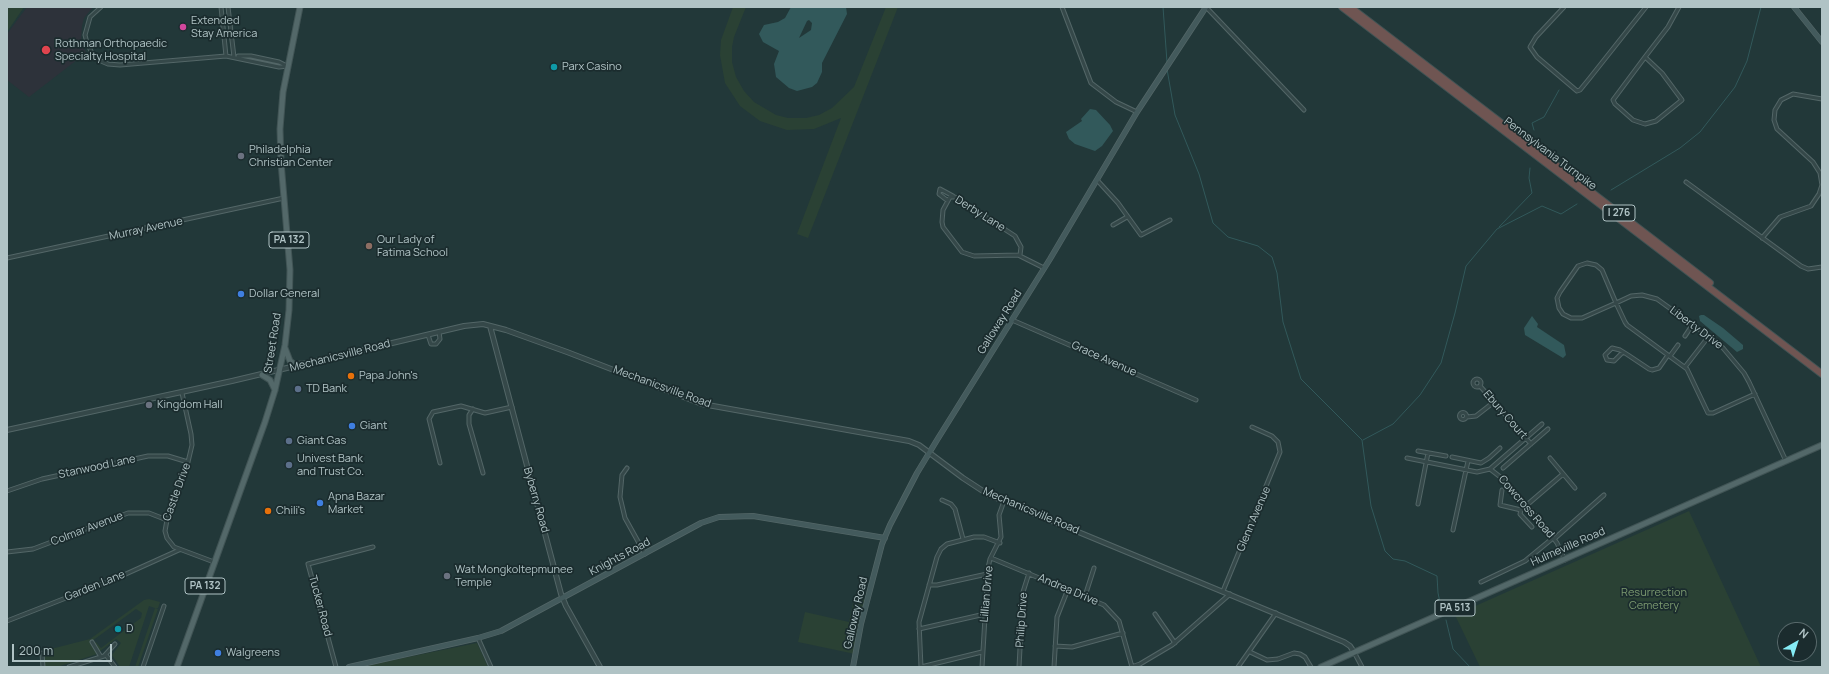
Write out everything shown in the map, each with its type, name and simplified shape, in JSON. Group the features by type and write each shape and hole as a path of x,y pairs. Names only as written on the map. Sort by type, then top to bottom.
{"highway":[{"name":"Pennsylvania Turnpike","path":"1342,7 1822,374"},
{"name":"Pennsylvania Turnpike","path":"1350,7 1822,369"}],"main road":[{"name":"Street Road","path":"177,667 265,422 275,390 285,345 289,310 290,270 280,129 282,98 300,7"},
{"name":"Galloway Road","path":"853,667 869,592 885,538 929,452 1044,268 1137,112 1206,7"},
{"path":"1794,7 1822,42"},
{"path":"285,345 290,362 294,364 307,364"},
{"path":"262,375 270,380 275,390"},
{"name":"Hulmeville Road","path":"1321,667 1822,445"},
{"name":"Knights Road","path":"349,667 478,638 501,631 563,599 701,523 719,517 753,516 885,538"}],"street":[{"path":"101,7 90,17 86,35 90,50 103,63 120,65 226,56 251,56 279,62 288,66"},
{"path":"221,7 226,56"},
{"path":"228,7 234,57"},
{"path":"1062,7 1091,83 1116,102 1137,112"},
{"path":"1206,7 1304,110"},
{"path":"1564,7 1536,37 1530,47 1537,56 1577,91 1580,90 1590,79 1646,7"},
{"path":"1645,57 1662,72 1682,100 1656,121 1645,124 1633,120 1614,104 1613,100 1645,57 1674,19 1679,7"},
{"path":"1762,238 1780,217 1811,206 1819,194 1822,185 1820,173 1813,162 1777,129 1774,120 1775,110 1781,100 1792,94 1822,99"},
{"path":"1097,180 1118,203 1141,235 1170,220"},
{"path":"1686,182 1804,268 1816,269 1822,267"},
{"path":"948,201 939,194 940,189 953,196"},
{"name":"Derby Lane","path":"1020,255 1021,247 1014,236 953,196 948,201 942,214 942,225 962,252 974,256 1020,255 1044,268"},
{"name":"Murray Avenue","path":"7,258 284,198"},
{"path":"1113,225 1127,217"},
{"name":"Liberty Drive","path":"1616,302 1602,270 1596,265 1587,263 1583,263 1574,270 1557,298 1557,303 1561,312 1567,317 1575,319 1582,318 1616,302 1636,295 1651,297 1693,324 1723,348 1737,364 1754,394 1786,461"},
{"path":"1616,302 1627,325 1685,367 1691,376 1706,410 1710,414 1754,394"},
{"name":"Grace Avenue","path":"1012,320 1196,400"},
{"path":"1685,336 1693,324"},
{"name":"Mechanicsville Road","path":"7,430 262,375 439,332 473,325 490,326 567,352 702,404 907,440 919,445 978,489 1344,642 1350,646 1354,652"},
{"name":"Byberry Road","path":"490,326 563,599 600,667"},
{"path":"428,335 431,344 436,344 440,339 439,332"},
{"path":"1685,367 1709,336"},
{"path":"1623,352 1614,361 1608,360 1605,355 1612,348 1623,352 1652,370 1659,368 1678,345"},
{"name":"Ebury Court","path":"1480,386 1531,444"},
{"name":"Castle Drive","path":"182,392 192,439 188,462 164,527 167,538 174,547 214,562"},
{"path":"1467,417 1476,416 1494,402"},
{"path":"440,464 429,419 431,414 436,411 461,406 485,413 512,407"},
{"path":"473,409 469,416 470,424 483,473"},
{"path":"1490,469 1542,424"},
{"name":"Glenn Avenue","path":"1223,591 1276,465 1280,452 1280,446 1272,436 1252,427"},
{"path":"1504,468 1548,429"},
{"path":"1452,458 1468,462 1481,463 1500,448"},
{"path":"1418,451 1446,456"},
{"path":"1418,504 1428,453"},
{"name":"Stanwood Lane","path":"7,491 42,479 148,456 168,456 188,462"},
{"name":"Cowcross Road","path":"1407,458 1480,472 1490,469 1503,479 1554,538 1565,560"},
{"path":"1550,458 1575,488"},
{"path":"1453,530 1468,462"},
{"path":"627,468 622,475 620,497 625,518 645,554"},
{"path":"1521,510 1563,474"},
{"path":"1502,490 1500,505 1521,510"},
{"path":"1480,582 1525,561 1604,495"},
{"path":"942,500 951,504 955,509 963,539"},
{"path":"982,652 921,667 919,629 921,614 937,557 941,549 947,544 963,539 984,537 1000,543 1002,537 999,515 1004,501"},
{"path":"1521,510 1520,514 1532,527"},
{"name":"Colmar Avenue","path":"7,552 34,549 128,513 148,513 166,520"},
{"name":"Lillian Drive","path":"982,667 987,574 991,558 1000,543"},
{"name":"Tucker Road","path":"336,667 308,564 373,547"},
{"name":"Garden Lane","path":"7,620 117,578 175,551 182,550"},
{"name":"Andrea Drive","path":"991,558 1104,605 1119,621 1131,667"},
{"path":"1085,596 1094,568"},
{"name":"Philip Drive","path":"1018,667 1023,592 1029,573"},
{"path":"929,585 937,585 987,574"},
{"path":"1054,667 1057,617 1068,589"},
{"path":"1131,667 1140,664 1176,643 1230,594"},
{"path":"143,667 164,606"},
{"path":"919,629 985,614"},
{"path":"1156,614 1176,643"},
{"path":"1238,667 1276,614"},
{"path":"1056,646 1072,647 1123,634"},
{"path":"478,638 491,667"},
{"path":"92,642 100,657"},
{"path":"69,667 106,655 115,644"},
{"path":"1250,652 1267,660 1278,659 1294,653 1300,654 1305,657 1311,667"},
{"path":"1354,652 1362,667"},
{"path":"42,653 43,667"},
{"path":"106,655 115,667"}],"shaded area":[{"name":"Rothman Orthopaedic Specialty Hospital","path":"27,7 93,7 84,18 82,26 81,41 86,53 29,97 7,80 7,34"}],"green space":[{"path":"7,7 24,7 7,32"},
{"path":"733,7 746,7 734,37 732,47 732,62 736,77 744,91 754,102 776,115 788,118 806,118 819,115 832,108 854,87 886,7 898,7 808,238 797,234 841,118 814,129 787,130 760,121 740,106 725,83 720,55 721,40"},
{"name":"Resurrection Cemetery","path":"1689,511 1761,667 1480,667 1455,615"},
{"path":"854,598 867,600 855,654 798,642 805,612 849,622"},
{"path":"149,599 160,602 158,608 149,606 129,667 120,667 112,655 121,643 116,639 99,652 94,643 96,642 101,648 141,618 142,613 136,609 92,641 97,654 57,667 44,667 43,651 90,639 144,600"},
{"path":"155,608 158,609 138,667 135,667"},
{"path":"477,643 488,667 364,667 364,666"}],"water":[{"path":"791,7 846,7 847,14 822,63 822,72 817,83 812,87 797,91 789,88 776,77 774,64 779,51 763,42 759,34 764,25 778,22 785,18","holes":["809,20 812,23 811,30 799,38 807,21"]},
{"path":"1090,109 1096,110 1110,125 1113,131 1102,146 1095,151 1075,144 1069,139 1066,132 1082,121 1081,119"},
{"path":"1704,315 1723,328 1743,345 1743,349 1737,352 1700,321 1699,316"},
{"path":"1532,316 1538,324 1537,327 1564,345 1566,355 1563,358 1525,335 1524,328"}],"waterway":[{"path":"1163,7 1167,62"},
{"path":"1611,190 1680,148 1700,132 1735,87 1747,61 1761,7"},
{"path":"1167,69 1175,115 1199,174 1213,223 1228,237 1258,246 1272,257 1277,273 1283,322 1301,379 1362,440 1371,506 1385,551 1393,559 1405,561 1437,576 1441,607"},
{"path":"1534,130 1532,123 1544,117 1559,90"},
{"path":"1499,227 1532,193 1529,178 1530,168"},
{"path":"1363,440 1393,424 1420,395 1441,363 1466,266 1497,229 1542,206 1561,214 1577,204"},
{"path":"1446,620 1453,649 1470,667"}],"place":[{"name":"Extended Stay America","path":"183,27"},
{"name":"Rothman Orthopaedic Specialty Hospital","path":"46,50"},
{"name":"Parx Casino","path":"554,67"},
{"name":"Philadelphia Christian Center","path":"241,156"},
{"name":"Our Lady of Fatima School","path":"369,246"},
{"name":"Dollar General","path":"241,294"},
{"name":"Papa John's","path":"351,376"},
{"name":"TD Bank","path":"298,389"},
{"name":"Kingdom Hall","path":"149,405"},
{"name":"Giant","path":"352,426"},
{"name":"Giant Gas","path":"289,441"},
{"name":"Univest Bank and Trust Co.","path":"289,465"},
{"name":"Apna Bazar Market","path":"320,503"},
{"name":"Chili's","path":"268,511"},
{"name":"Wat Mongkoltepmunee Temple","path":"447,576"},
{"name":"D","path":"118,629"},
{"name":"Walgreens","path":"218,653"}]}
